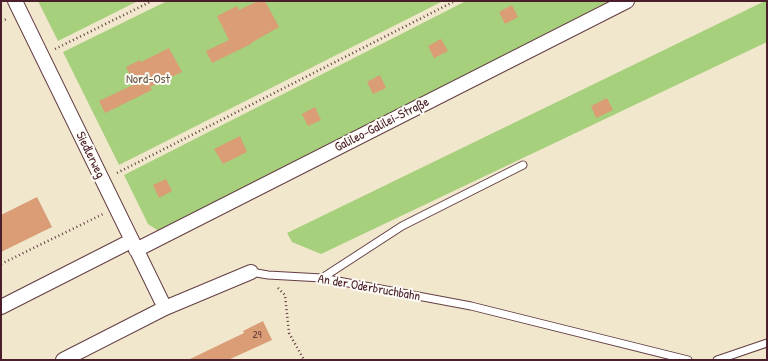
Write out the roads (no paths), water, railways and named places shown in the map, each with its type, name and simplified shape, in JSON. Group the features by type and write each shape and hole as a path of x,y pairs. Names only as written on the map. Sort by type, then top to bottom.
{"street":[{"name":"Siedlerweg","path":"14,1 165,308"},
{"name":"Galileo-Galilei-Straße","path":"1,307 134,245 627,1"},
{"name":"An der Oderbruchbahn","path":"63,360 165,308 251,272"}],"lane":[{"path":"322,278 402,226 523,166"},
{"name":"An der Oderbruchbahn","path":"251,272 268,275 322,278 471,306 688,360"},
{"path":"717,360 767,343"}],"park label":[{"name":"Nord-Ost","path":"148,80"}]}
